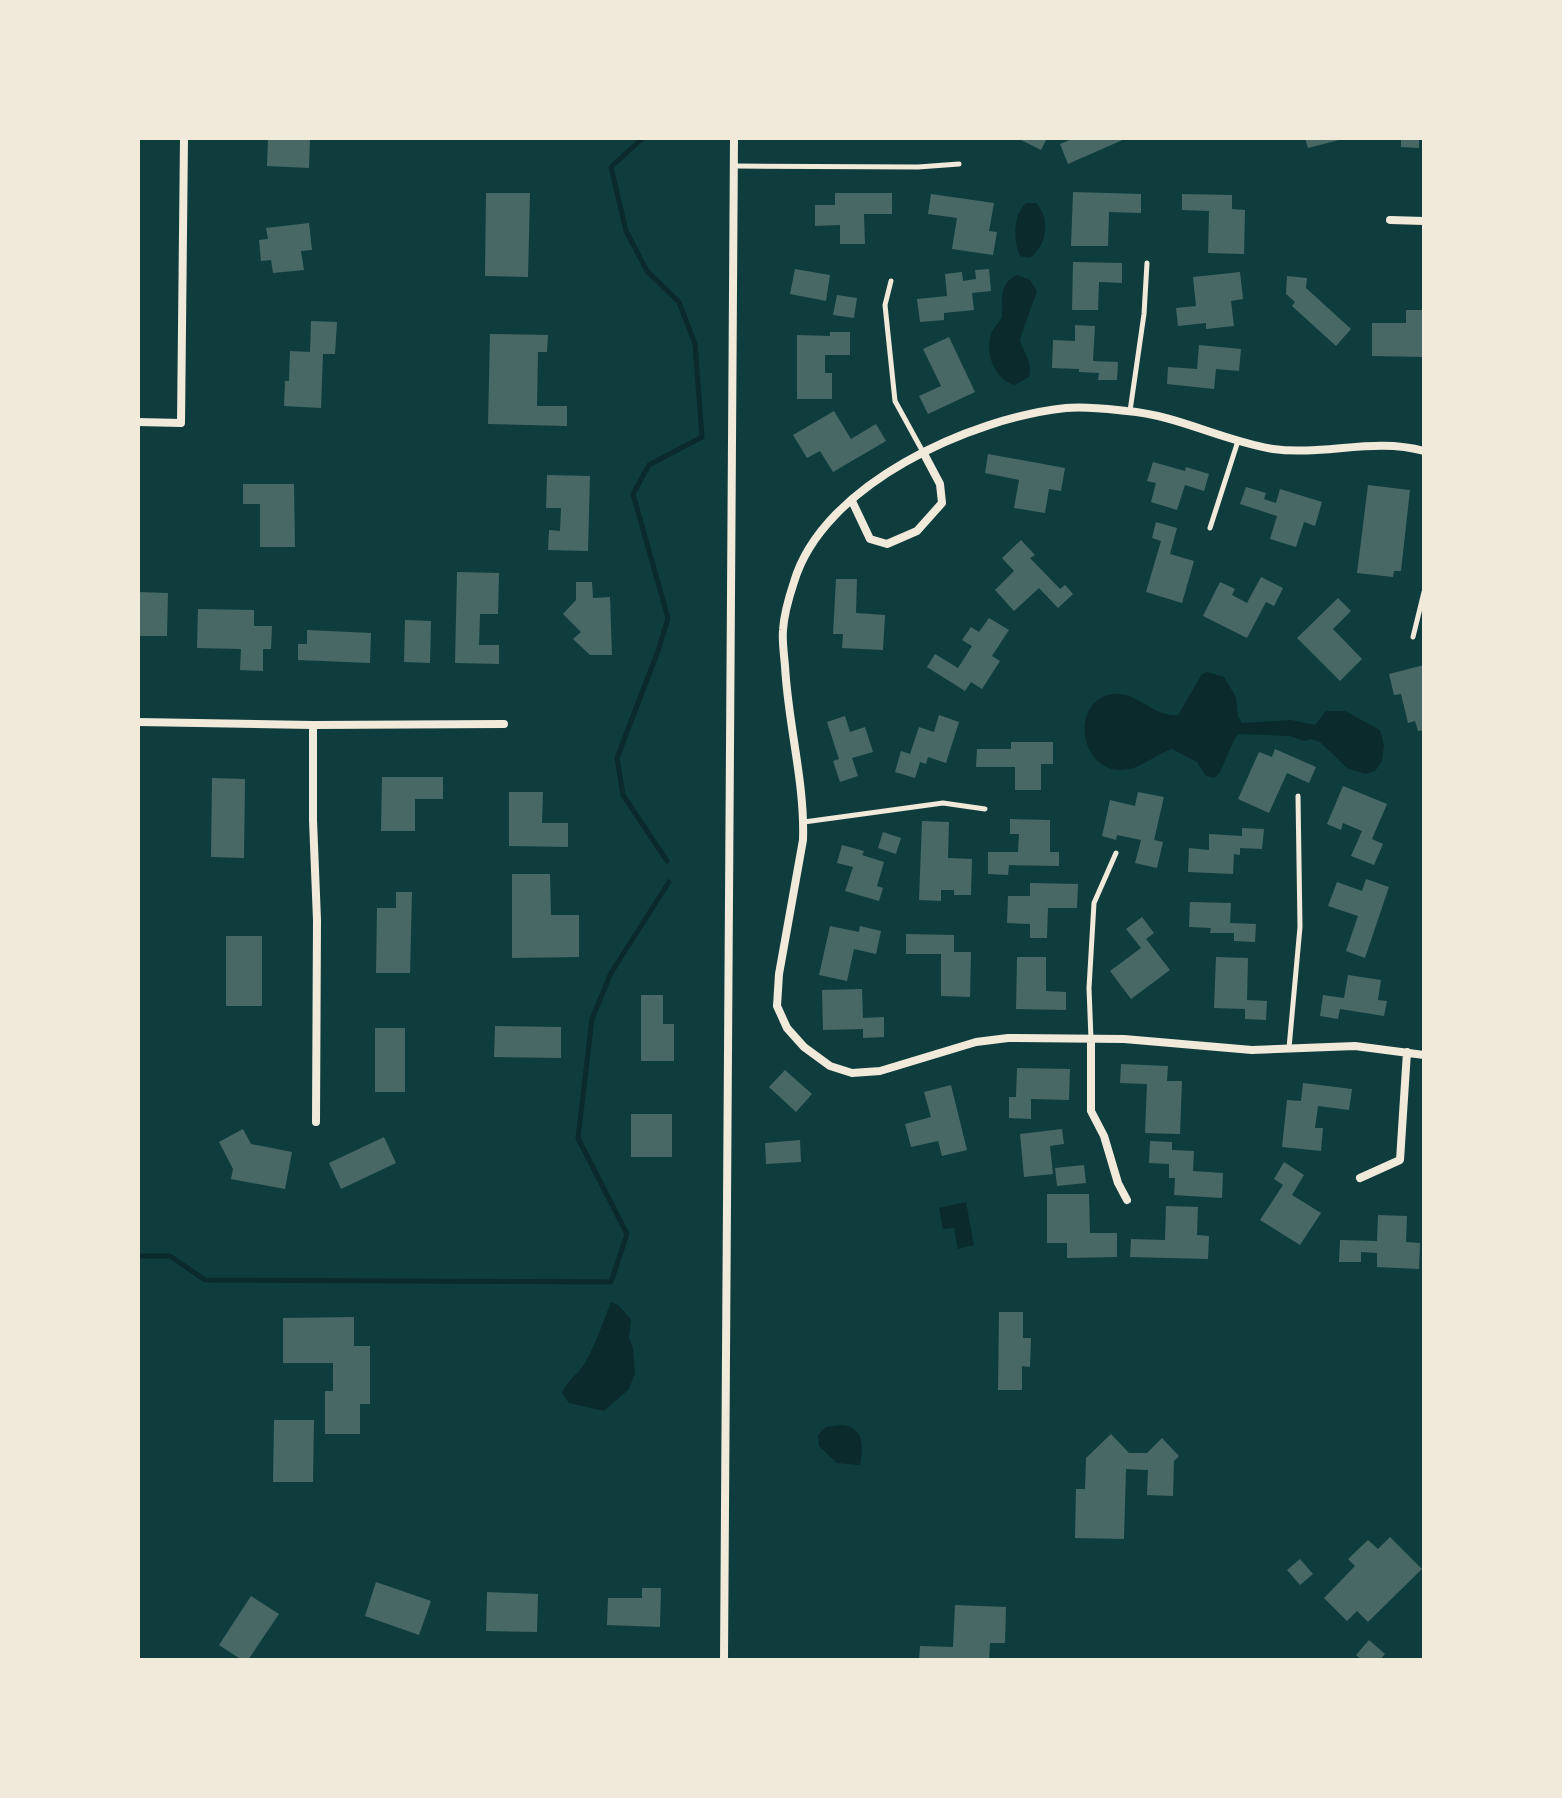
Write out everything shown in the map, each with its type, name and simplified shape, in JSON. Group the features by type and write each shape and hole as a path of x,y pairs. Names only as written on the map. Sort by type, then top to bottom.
{"street":[{"path":"138,422 181,423 184,138"},
{"path":"724,1660 734,138"},
{"path":"1390,220 1424,221"},
{"path":"1424,451 1408,447 1371,446 1275,449 1155,415 1068,408 985,425 923,452 885,476 825,524 799,565 783,630 788,706 804,822 799,868 779,974 777,1006 787,1028 804,1047 830,1066 852,1073 901,1066 976,1042 1008,1038 1124,1039 1252,1050 1355,1046 1424,1055"},
{"path":"852,501 870,539 887,544 917,531 942,503 940,484 923,452"},
{"path":"138,722 504,724"},
{"path":"313,725 317,920 316,1122"},
{"path":"1091,1040 1091,1111 1104,1136 1118,1183 1127,1200"},
{"path":"1360,1178 1400,1160 1407,1052"}],"lane":[{"path":"734,166 918,167 959,164"},
{"path":"1130,411 1144,314 1147,263"},
{"path":"891,281 885,305 895,401 923,452"},
{"path":"1210,528 1238,441"},
{"path":"1413,637 1424,592"},
{"path":"1289,1048 1300,927 1298,796"},
{"path":"804,822 943,803 985,809"},
{"path":"1091,1040 1089,988 1094,903 1116,853"}],"water":[{"path":"1026,203 1036,203 1045,224 1040,246 1030,258 1020,256 1015,236 1019,214"},
{"path":"1017,275 1030,280 1037,291 1020,339 1029,361 1029,377 1014,385 996,371 990,357 989,341 1002,317 1004,288"},
{"path":"1207,672 1224,677 1236,697 1238,717 1242,723 1291,720 1315,725 1326,711 1345,711 1380,730 1384,745 1382,761 1375,771 1365,774 1347,768 1320,742 1311,739 1304,741 1290,736 1239,734 1214,778 1206,776 1197,762 1172,749 1141,765 1121,770 1107,768 1089,750 1085,724 1088,712 1096,701 1108,695 1126,695 1160,712 1178,715 1202,674"},
{"path":"966,1202 974,1245 958,1249 954,1228 943,1229 939,1208"},
{"path":"611,1302 631,1319 629,1338 635,1373 629,1389 604,1411 569,1403 562,1393 589,1356"},
{"path":"843,1425 859,1434 862,1445 860,1465 837,1463 819,1446 818,1435 826,1427"}],"building":[{"path":"268,138 310,138 309,168 267,166"},
{"path":"1047,138 1041,150 1021,140"},
{"path":"1075,138 1127,138 1068,164 1060,144"},
{"path":"1305,138 1343,138 1343,139 1308,148"},
{"path":"1401,138 1419,138 1419,148 1401,147"},
{"path":"1073,192 1141,194 1141,213 1109,212 1108,246 1071,246"},
{"path":"486,193 530,193 528,277 485,276"},
{"path":"835,193 892,193 892,214 864,214 865,244 840,244 840,225 815,226 815,205 835,205"},
{"path":"931,194 994,203 989,231 997,232 993,255 952,249 957,218 928,214"},
{"path":"1182,194 1232,195 1232,209 1245,210 1244,254 1208,253 1209,211 1182,210"},
{"path":"309,223 312,250 301,251 304,270 273,273 271,260 261,261 259,240 268,239 266,228"},
{"path":"1073,262 1122,263 1122,283 1099,282 1098,310 1072,310"},
{"path":"795,269 830,275 826,301 790,294"},
{"path":"989,269 991,291 972,293 974,310 944,313 944,320 920,322 917,299 947,296 945,274 962,272 963,281 976,279 975,270"},
{"path":"1240,272 1243,299 1231,301 1234,326 1206,329 1206,323 1178,326 1176,308 1196,306 1193,277"},
{"path":"1287,276 1307,278 1306,288 1351,329 1336,346 1292,306 1295,302 1286,294"},
{"path":"837,295 857,298 854,318 833,315"},
{"path":"1406,310 1424,310 1424,357 1372,356 1372,323 1406,323"},
{"path":"311,321 337,322 335,354 323,354 321,408 284,406 290,351 310,352"},
{"path":"1075,325 1095,326 1093,361 1118,362 1117,380 1098,380 1099,373 1079,372 1079,369 1052,368 1053,340 1075,341"},
{"path":"830,332 850,332 850,355 825,355 825,373 832,373 832,399 797,399 797,335 830,336"},
{"path":"490,334 548,335 547,352 538,352 537,406 567,406 567,426 488,424"},
{"path":"949,337 975,392 928,414 919,396 941,386 923,349"},
{"path":"1199,345 1241,349 1239,371 1216,369 1214,389 1167,384 1168,367 1197,369"},
{"path":"834,411 851,439 876,424 886,441 833,472 820,451 807,458 793,435"},
{"path":"988,454 1065,468 1061,491 1049,489 1045,513 1014,508 1019,480 985,473"},
{"path":"1153,462 1209,474 1204,491 1185,485 1177,510 1151,502 1156,483 1147,481"},
{"path":"547,475 590,476 588,551 548,550 549,530 560,531 561,508 546,508"},
{"path":"243,484 294,484 295,547 260,547 260,504 243,504"},
{"path":"1368,485 1410,490 1401,571 1394,571 1393,577 1357,573"},
{"path":"1246,487 1266,493 1264,499 1276,503 1280,489 1322,502 1315,526 1304,522 1296,547 1270,539 1277,516 1240,504"},
{"path":"1156,522 1177,528 1170,554 1194,561 1182,603 1146,592 1161,541 1152,538"},
{"path":"1021,540 1035,555 1030,558 1060,589 1065,585 1073,594 1058,608 1039,588 1014,611 995,590 1014,571 1002,558"},
{"path":"457,572 499,573 498,614 480,614 479,645 499,645 499,664 455,663"},
{"path":"1261,577 1283,588 1274,606 1266,602 1247,638 1203,616 1220,582 1235,589 1232,595 1247,603"},
{"path":"836,579 857,579 856,613 885,615 883,650 842,648 843,634 833,634"},
{"path":"576,582 592,582 593,598 610,597 612,655 590,655 573,639 581,632 563,614 576,600"},
{"path":"138,592 168,593 167,636 138,636"},
{"path":"1338,598 1351,611 1333,629 1362,659 1340,681 1297,638"},
{"path":"198,609 254,610 254,626 272,626 271,649 263,649 263,671 240,670 241,649 197,648"},
{"path":"989,618 1009,630 992,656 1000,661 982,689 971,682 965,691 927,667 935,654 958,668 972,646 962,640 971,627 979,632"},
{"path":"405,620 431,621 430,663 404,662"},
{"path":"307,630 371,633 370,663 298,660 298,644 307,644"},
{"path":"1424,665 1424,730 1418,731 1415,721 1408,723 1401,694 1394,695 1389,674"},
{"path":"939,715 959,722 946,763 928,757 926,764 920,762 915,778 895,772 901,751 910,754 919,727 934,732"},
{"path":"845,716 850,732 865,727 873,752 852,758 858,776 840,782 833,761 839,759 827,722"},
{"path":"1011,742 1053,742 1053,764 1041,764 1041,790 1015,790 1015,767 976,767 977,749 1011,749"},
{"path":"1275,749 1316,767 1309,783 1287,773 1269,813 1238,799 1259,752 1272,757"},
{"path":"382,777 443,777 443,799 415,799 415,831 381,831"},
{"path":"212,778 245,779 244,858 211,857"},
{"path":"1343,786 1387,804 1372,839 1383,844 1374,865 1351,856 1362,831 1343,823 1341,830 1327,824"},
{"path":"509,792 543,792 542,823 568,823 568,847 509,846"},
{"path":"1138,792 1164,797 1154,840 1163,842 1157,868 1135,863 1141,840 1117,835 1116,840 1102,836 1110,800 1135,806"},
{"path":"1010,819 1050,820 1050,852 1059,852 1059,866 1009,865 1008,875 988,874 988,852 1018,852 1019,834 1010,834"},
{"path":"922,821 949,822 948,858 972,859 971,895 954,895 954,890 941,890 941,901 919,900"},
{"path":"1242,828 1264,829 1262,849 1240,848 1240,855 1234,854 1233,874 1188,872 1189,848 1209,850 1209,834 1242,836"},
{"path":"883,832 901,838 896,854 878,848"},
{"path":"842,845 864,851 862,855 884,862 877,886 883,888 879,901 845,891 853,867 837,863"},
{"path":"512,874 550,874 551,915 579,915 579,957 512,958"},
{"path":"1366,879 1389,887 1365,958 1346,951 1358,916 1328,906 1337,882 1362,891"},
{"path":"1030,883 1078,884 1077,908 1048,908 1047,938 1030,938 1030,924 1007,923 1008,896 1030,896"},
{"path":"396,892 412,892 410,973 376,973 377,908 396,908"},
{"path":"1190,902 1231,903 1230,923 1256,924 1255,942 1234,941 1234,933 1210,933 1211,928 1189,927"},
{"path":"1142,917 1154,933 1146,939 1170,970 1131,999 1110,971 1141,948 1126,929"},
{"path":"830,926 859,932 860,926 881,931 876,954 854,949 847,981 819,975"},
{"path":"906,934 954,935 954,952 971,952 970,997 941,996 941,954 906,954"},
{"path":"226,936 262,936 262,1006 226,1006"},
{"path":"1017,957 1046,957 1046,991 1066,992 1066,1010 1016,1009"},
{"path":"1216,957 1248,958 1247,1000 1267,1001 1266,1020 1245,1019 1245,1009 1214,1008"},
{"path":"1348,975 1381,980 1378,1000 1387,1001 1384,1016 1340,1009 1338,1019 1320,1016 1323,995 1344,998"},
{"path":"862,989 863,1018 884,1017 884,1037 863,1038 863,1029 823,1030 822,990"},
{"path":"641,995 663,995 663,1024 674,1024 674,1061 641,1061"},
{"path":"495,1026 561,1027 561,1058 494,1057"},
{"path":"375,1028 405,1028 405,1092 375,1092"},
{"path":"1121,1064 1168,1066 1167,1081 1182,1081 1180,1134 1145,1133 1147,1084 1120,1083"},
{"path":"1017,1068 1070,1069 1069,1100 1031,1099 1031,1119 1009,1118 1009,1097 1016,1097"},
{"path":"785,1070 812,1094 796,1112 769,1087"},
{"path":"1303,1083 1352,1089 1349,1110 1318,1106 1315,1128 1323,1128 1321,1151 1282,1147 1287,1100 1301,1101"},
{"path":"951,1085 967,1150 942,1156 938,1141 911,1147 905,1124 931,1117 924,1092"},
{"path":"631,1114 672,1114 672,1157 631,1157"},
{"path":"243,1129 251,1144 292,1152 285,1189 231,1179 233,1169 219,1142"},
{"path":"1062,1129 1064,1144 1050,1146 1053,1174 1024,1177 1020,1134"},
{"path":"384,1137 396,1163 341,1189 329,1163"},
{"path":"800,1140 801,1162 766,1164 765,1143"},
{"path":"1150,1141 1172,1142 1172,1150 1194,1151 1193,1171 1223,1173 1222,1198 1174,1195 1175,1178 1169,1178 1169,1164 1149,1163"},
{"path":"1284,1162 1304,1175 1292,1195 1321,1213 1300,1245 1260,1220 1283,1185 1274,1179"},
{"path":"1084,1165 1086,1183 1057,1186 1055,1168"},
{"path":"1047,1194 1089,1194 1090,1233 1117,1233 1117,1257 1067,1258 1067,1243 1047,1243"},
{"path":"1166,1206 1198,1207 1197,1235 1209,1236 1208,1259 1130,1257 1131,1239 1165,1240"},
{"path":"1378,1215 1407,1216 1406,1242 1420,1243 1419,1269 1377,1267 1377,1253 1361,1252 1361,1262 1339,1262 1340,1240 1377,1241"},
{"path":"999,1312 1023,1312 1023,1338 1031,1338 1030,1367 1022,1366 1022,1390 998,1390"},
{"path":"354,1317 354,1346 370,1346 370,1404 360,1404 360,1434 325,1434 325,1391 333,1391 333,1363 283,1363 283,1318"},
{"path":"274,1420 314,1420 313,1482 273,1482"},
{"path":"1111,1434 1129,1453 1147,1453 1162,1438 1179,1456 1174,1461 1173,1496 1147,1495 1148,1470 1126,1469 1124,1539 1075,1538 1076,1489 1085,1489 1086,1458"},
{"path":"1390,1537 1422,1569 1368,1622 1357,1611 1347,1621 1324,1598 1355,1566 1348,1559 1368,1540 1378,1549"},
{"path":"1300,1559 1313,1574 1300,1585 1287,1570"},
{"path":"376,1582 431,1601 419,1635 365,1616"},
{"path":"642,1588 661,1588 660,1627 607,1625 608,1598 642,1598"},
{"path":"487,1592 538,1594 537,1632 486,1631"},
{"path":"251,1596 279,1614 248,1660 242,1660 219,1645"},
{"path":"955,1605 1006,1607 1005,1643 990,1643 989,1660 919,1660 920,1646 953,1647"},
{"path":"1369,1640 1385,1654 1380,1660 1362,1660 1356,1655"}],"waterway":[{"path":"643,138 611,167 626,231 647,271 679,302 695,344 702,437 649,465 633,494 668,618 617,758 623,795 667,861"},
{"path":"138,1256 170,1256 205,1280 611,1282 627,1234 578,1138 592,1019 611,973 669,882"}]}
